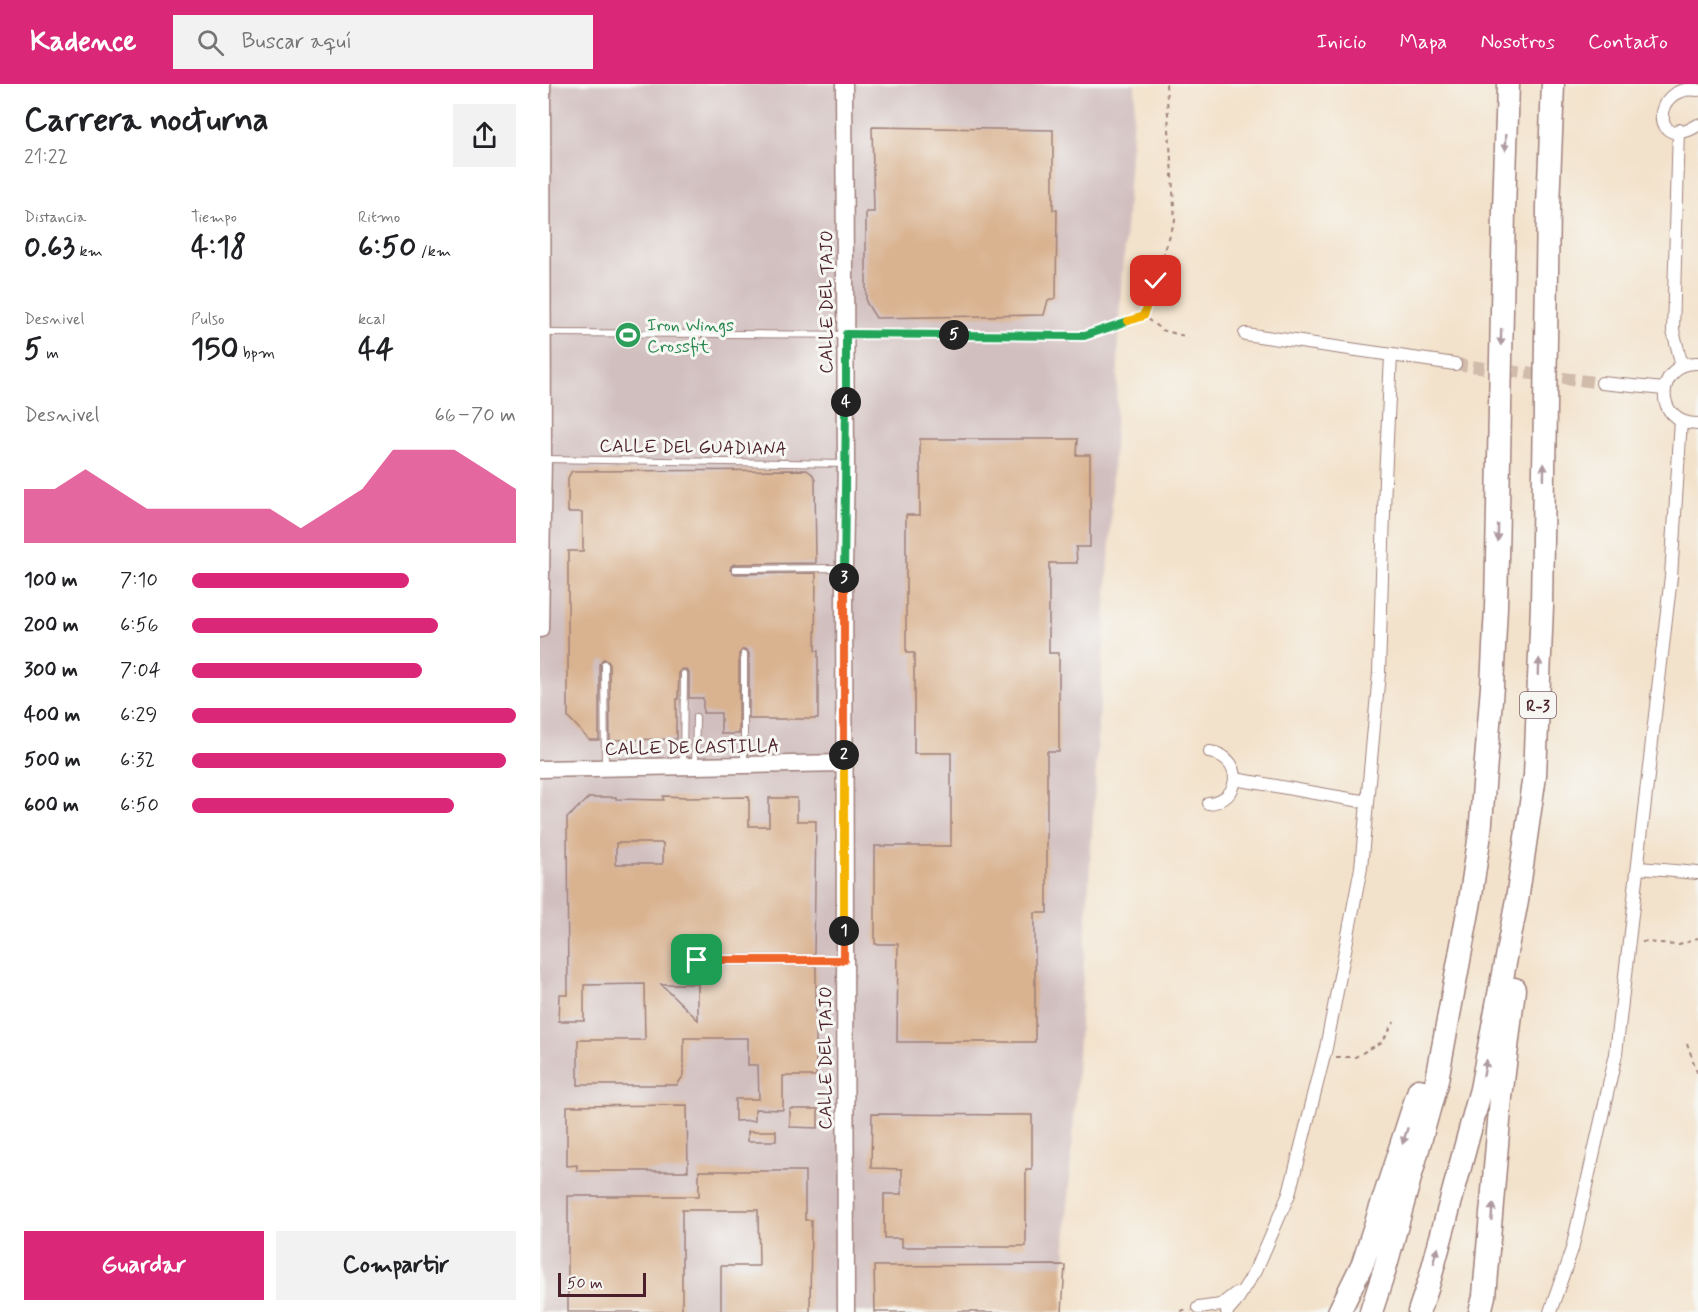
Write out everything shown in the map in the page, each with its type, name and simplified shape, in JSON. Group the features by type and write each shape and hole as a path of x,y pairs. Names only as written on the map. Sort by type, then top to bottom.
{"highway":[{"path":"1371,1312 1437,1080 1478,845 1492,687 1496,607 1508,84"},
{"name":"R-3","path":"1419,1312 1481,1089 1516,900 1535,776 1542,606 1548,218 1553,84"},
{"path":"1340,1312 1363,1263 1426,1066 1446,985 1492,687"},
{"path":"1480,1312 1484,1296 1500,1098 1521,935 1535,776"}],"street":[{"path":"540,629 542,84"},
{"name":"CALLE DEL TAJO","path":"844,84 846,1312"},
{"path":"1698,90 1688,85 1676,86 1666,93 1661,109 1665,120 1673,128 1691,129 1698,125"},
{"path":"1679,130 1673,330 1682,366"},
{"path":"1245,334 1455,364"},
{"path":"1227,1312 1256,1270 1289,1194 1324,1056 1361,868 1379,673 1391,356"},
{"path":"1698,363 1682,366 1669,376 1664,389 1667,408 1675,417 1681,421 1698,424"},
{"path":"1602,383 1664,389"},
{"path":"1550,1312 1572,1249 1616,1054 1671,576 1681,421"},
{"path":"1208,803 1226,798 1233,789 1235,779 1234,771 1228,760 1222,755 1210,752"},
{"name":"CALLE DE CASTILLA","path":"540,769 844,763"},
{"path":"1235,779 1367,802"},
{"path":"1639,868 1698,873"},
{"path":"1198,1308 1221,1305 1231,1298 1256,1270"}],"lane":[{"path":"541,333 1084,336"},
{"name":"CALLE DEL GUADIANA","path":"541,459 846,464"},
{"path":"735,569 844,568"},
{"path":"744,654 744,765"},
{"path":"603,664 605,768"},
{"path":"684,674 689,766"},
{"path":"689,766 696,717"},
{"path":"697,960 844,960"}],"path":[{"path":"1143,316 1175,221 1167,84"},
{"path":"1084,336 1143,316"},
{"path":"1143,316 1162,330 1188,337"},
{"path":"1630,941 1679,944 1698,938"},
{"path":"1324,1056 1356,1057 1382,1042 1394,1022"},
{"path":"1687,1043 1698,1075"}],"shaded area":[{"path":"540,84 1136,84 1120,319 1109,561 1062,1312 540,1312"}],"building":[{"path":"872,127 1053,130 1053,210 1057,210 1056,298 1048,300 1044,315 876,318 866,302 866,212 874,212"},
{"path":"920,439 1077,439 1076,455 1090,455 1090,547 1076,547 1077,563 1049,563 1049,653 1059,653 1059,752 1047,752 1047,913 1035,913 1035,1042 897,1042 898,944 875,944 875,846 951,846 951,753 914,753 914,653 906,653 906,515 920,515"},
{"path":"807,470 815,480 816,563 735,564 730,570 735,574 816,573 815,651 818,651 818,719 749,719 749,654 743,649 739,654 739,734 721,734 721,713 703,713 703,698 689,698 689,673 683,669 679,673 678,699 676,699 676,739 610,740 609,664 603,659 599,664 599,740 590,740 568,717 568,551 583,551 583,512 568,512 568,478 572,471"},
{"path":"663,796 749,797 749,826 769,826 769,798 797,798 797,821 816,821 814,955 697,955 692,959 697,965 814,965 816,967 816,1076 783,1076 783,1110 755,1109 755,1120 735,1121 735,1099 759,1099 758,1065 748,1065 748,1038 684,1038 684,1075 677,1085 578,1085 578,1040 645,1040 644,984 584,985 584,1021 559,1021 560,995 568,995 567,818 589,797 663,800","holes":["616,843 663,843 663,864 616,864","661,984 698,984 698,1020"]},
{"path":"687,1105 688,1171 577,1171 577,1165 567,1166 567,1106"},
{"path":"790,1109 818,1109 818,1128 790,1127"},
{"path":"872,1114 1032,1115 1032,1169 1026,1169 1026,1247 902,1247 902,1238 884,1238 884,1194 902,1194 902,1169 871,1168"},
{"path":"748,1131 776,1131 776,1141 748,1141"},
{"path":"699,1171 805,1171 805,1220 811,1220 810,1312 721,1312 721,1266 759,1266 758,1210 682,1210 682,1312 568,1312 568,1196 699,1196"},
{"path":"1065,1265 1062,1312 875,1312 874,1266"}],"tunnel":[{"path":"1455,364 1602,383"}],"place":[{"name":"Iron Wings Crossfit","path":"628,335"}],"route":[{"path":"697,960 844,960 846,334 1084,336 1143,316 1156,281"}]}
